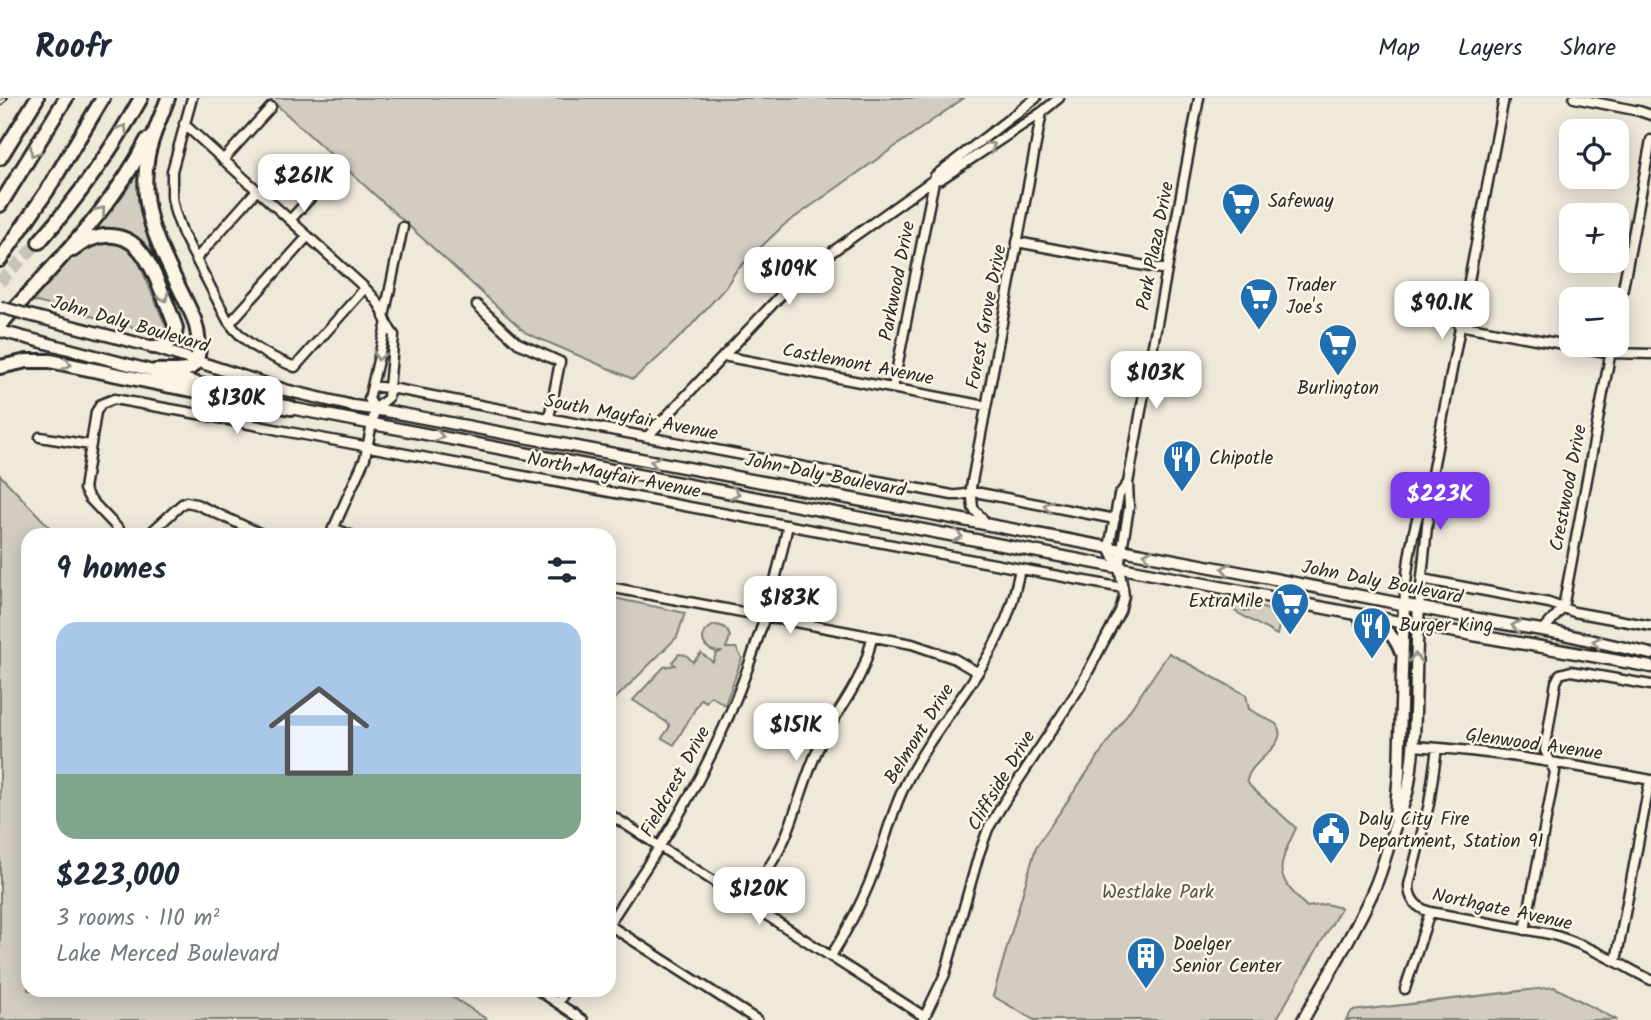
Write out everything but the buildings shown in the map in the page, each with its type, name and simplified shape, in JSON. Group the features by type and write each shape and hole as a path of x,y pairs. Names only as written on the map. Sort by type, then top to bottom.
{"highway":[{"path":"0,158 37,98"},
{"path":"0,205 66,98"},
{"path":"0,260 103,98"},
{"path":"38,242 66,211 97,169 141,98"},
{"path":"0,325 115,194 136,161 167,98"},
{"path":"155,371 186,370 196,361 199,346 196,325 155,237 148,213 146,168 167,98"},
{"path":"23,299 66,255 82,243 104,235 124,238 145,255 176,325 170,342 153,347"},
{"path":"0,367 27,361 50,361 291,408"}],"main road":[{"name":"John Daly Boulevard","path":"0,307 153,347 293,392 353,406 1543,630 1651,654"},
{"name":"John Daly Boulevard","path":"0,331 291,408 1417,626 1651,667"},
{"path":"1291,602 1312,613 1380,626 1395,640 1401,658"},
{"path":"1394,829 1399,773 1404,605"},
{"path":"1303,1020 1373,891 1407,796 1413,746 1419,608"},
{"path":"1399,730 1413,746"},
{"path":"1399,773 1407,752 1413,746"}],"street":[{"path":"191,98 172,170 172,198 179,224 196,259 230,323 242,337 258,350 295,366 365,288"},
{"path":"648,437 801,274 933,180 937,172 1036,98"},
{"path":"933,180 941,179 1059,98"},
{"name":"Park Plaza Drive","path":"1119,568 1129,507 1128,483 1199,98"},
{"path":"1419,608 1430,484 1504,98"},
{"path":"1574,98 1651,115"},
{"path":"223,160 271,107"},
{"name":"Forest Grove Drive","path":"971,492 1042,112"},
{"path":"184,124 365,288 377,301 385,322 394,335 388,398 375,409 363,463 333,528"},
{"path":"1623,287 1651,140"},
{"path":"290,220 339,167"},
{"name":"Parkwood Drive","path":"893,388 933,180"},
{"path":"196,259 257,190"},
{"path":"375,409 369,399 403,227"},
{"path":"230,323 308,236"},
{"path":"1017,242 1167,270"},
{"path":"477,305 518,343 560,362 549,418"},
{"path":"1460,325 1559,341"},
{"path":"1629,351 1651,354"},
{"name":"Castlemont Avenue","path":"723,356 986,406"},
{"name":"Crestwood Drive","path":"1563,608 1610,357"},
{"name":"South Mayfair Avenue","path":"372,386 951,495 971,492 1115,519"},
{"name":"North Mayfair Avenue","path":"90,445 96,412 101,404 109,400 132,402 1123,588"},
{"path":"40,437 90,445 84,483 86,494 118,528"},
{"name":"Park Plaza Drive","path":"1109,548 1119,495 1128,483"},
{"path":"1404,605 1409,562 1421,504 1430,484"},
{"path":"971,492 973,508 987,524"},
{"path":"156,528 186,502 248,528"},
{"name":"Fieldcrest Drive","path":"616,913 694,789 730,715 765,616 788,525"},
{"path":"1109,548 1119,568"},
{"name":"Cliffside Drive","path":"924,1018 944,974 988,829 1094,663 1120,611 1124,596 1119,568"},
{"name":"Belmont Drive","path":"831,957 870,883 905,783 994,646 1005,624 1020,569"},
{"path":"1422,579 1651,626"},
{"path":"616,588 912,644 940,652 977,672"},
{"path":"1543,630 1563,608"},
{"path":"745,901 779,850 813,760 827,729 864,667 872,637"},
{"path":"1525,930 1555,772 1545,750 1556,682 1560,674 1571,671 1651,685"},
{"name":"Glenwood Avenue","path":"1413,746 1550,762 1651,780"},
{"name":"Northgate Avenue","path":"1437,748 1429,804 1409,885 1409,892 1415,904 1430,912 1567,939 1651,980"},
{"path":"1616,961 1651,780"},
{"path":"616,818 924,1018"},
{"path":"1405,989 1430,912"},
{"path":"616,929 757,1020"},
{"path":"549,997 583,1020"},
{"path":"558,1003 562,997"}],"green space":[{"path":"269,98 964,98 784,225 736,271 725,288 687,330 633,379 526,333"},
{"path":"145,155 153,251 122,232 89,234"},
{"path":"120,241 131,249 137,258 166,326 164,331 156,333 25,299 87,242"},
{"path":"0,475 50,528 21,528 21,997 452,997 488,1020 0,1020"},
{"path":"616,598 685,613 677,637 616,698"},
{"path":"1230,598 1282,613 1277,635 1224,605"},
{"path":"715,625 723,627 729,634 726,648 736,648 742,658 725,705 711,696 706,702 701,699 674,745 662,738 669,724 633,700 664,667 675,665 672,662 679,654 686,655 693,662 701,653 713,662 716,654 720,652 705,645 703,636"},
{"name":"Westlake Park","path":"1169,653 1246,695 1249,709 1276,724 1278,739 1249,773 1247,781 1296,828 1282,862 1288,886 1307,907 1326,904 1341,908 1276,1020 1034,1020 993,996 1036,847"},
{"path":"1554,987 1617,1020 1346,1020 1352,1011"}],"waterway":[{"path":"1242,610 1249,611 1252,608 1250,605"}],"tunnel":[{"path":"0,282 39,242"}],"railway":[{"path":"0,104 6,98"}],"place":[{"name":"Safeway","path":"1241,236"},
{"name":"Trader Joe's","path":"1259,331"},
{"name":"Burlington","path":"1338,377"},
{"name":"Chipotle","path":"1182,493"},
{"name":"ExtraMile","path":"1290,636"},
{"name":"Burger King","path":"1372,660"},
{"name":"Daly City Fire Department, Station 91","path":"1331,865"},
{"name":"Doelger Senior Center","path":"1146,990"}]}
